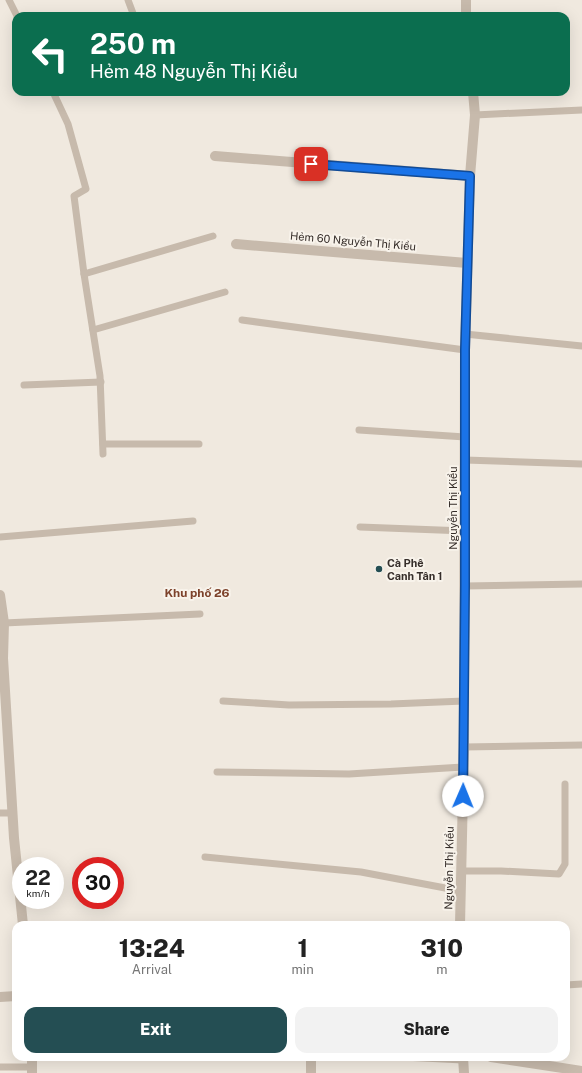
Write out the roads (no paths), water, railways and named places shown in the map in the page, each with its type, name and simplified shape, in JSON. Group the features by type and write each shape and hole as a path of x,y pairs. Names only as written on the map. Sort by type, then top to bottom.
{"street":[{"path":"466,0 466,12"},
{"name":"Nguyễn Thị Kiểu","path":"460,921 464,747 465,334 470,176 475,115 473,96"},
{"path":"215,156 470,176"},
{"name":"Hẻm 60 Nguyễn Thị Kiểu","path":"236,244 467,263"},
{"path":"0,595 4,623 2,658 23,921"},
{"path":"0,997 12,996"},
{"path":"311,1061 311,1073"},
{"path":"463,1061 464,1073"},
{"path":"513,1061 569,1071 582,1071"}],"lane":[{"path":"9,0 15,12"},
{"path":"128,0 132,12"},
{"path":"56,96 68,124 86,189 74,196 84,274 101,382 103,454"},
{"path":"475,115 582,110"},
{"path":"84,274 213,236"},
{"path":"93,330 225,292"},
{"path":"242,320 465,350"},
{"path":"465,334 582,346"},
{"path":"24,385 101,382"},
{"path":"359,430 465,437"},
{"path":"103,444 199,444"},
{"path":"465,460 582,464"},
{"path":"0,537 194,521"},
{"path":"360,528 465,531"},
{"path":"465,586 582,584"},
{"path":"4,623 200,614"},
{"path":"222,700 289,705 390,704 464,701"},
{"path":"464,747 582,745"},
{"path":"217,772 349,774 463,767"},
{"path":"461,871 501,871 558,874 565,864 565,784"},
{"path":"0,813 13,813"},
{"path":"205,857 361,872 461,891"},
{"path":"570,985 582,984"},
{"path":"0,1067 32,1066"}],"place":[{"name":"Cà Phê Canh Tân 1","path":"379,569"}],"district":[{"name":"Khu phố 26","path":"197,593"}]}
